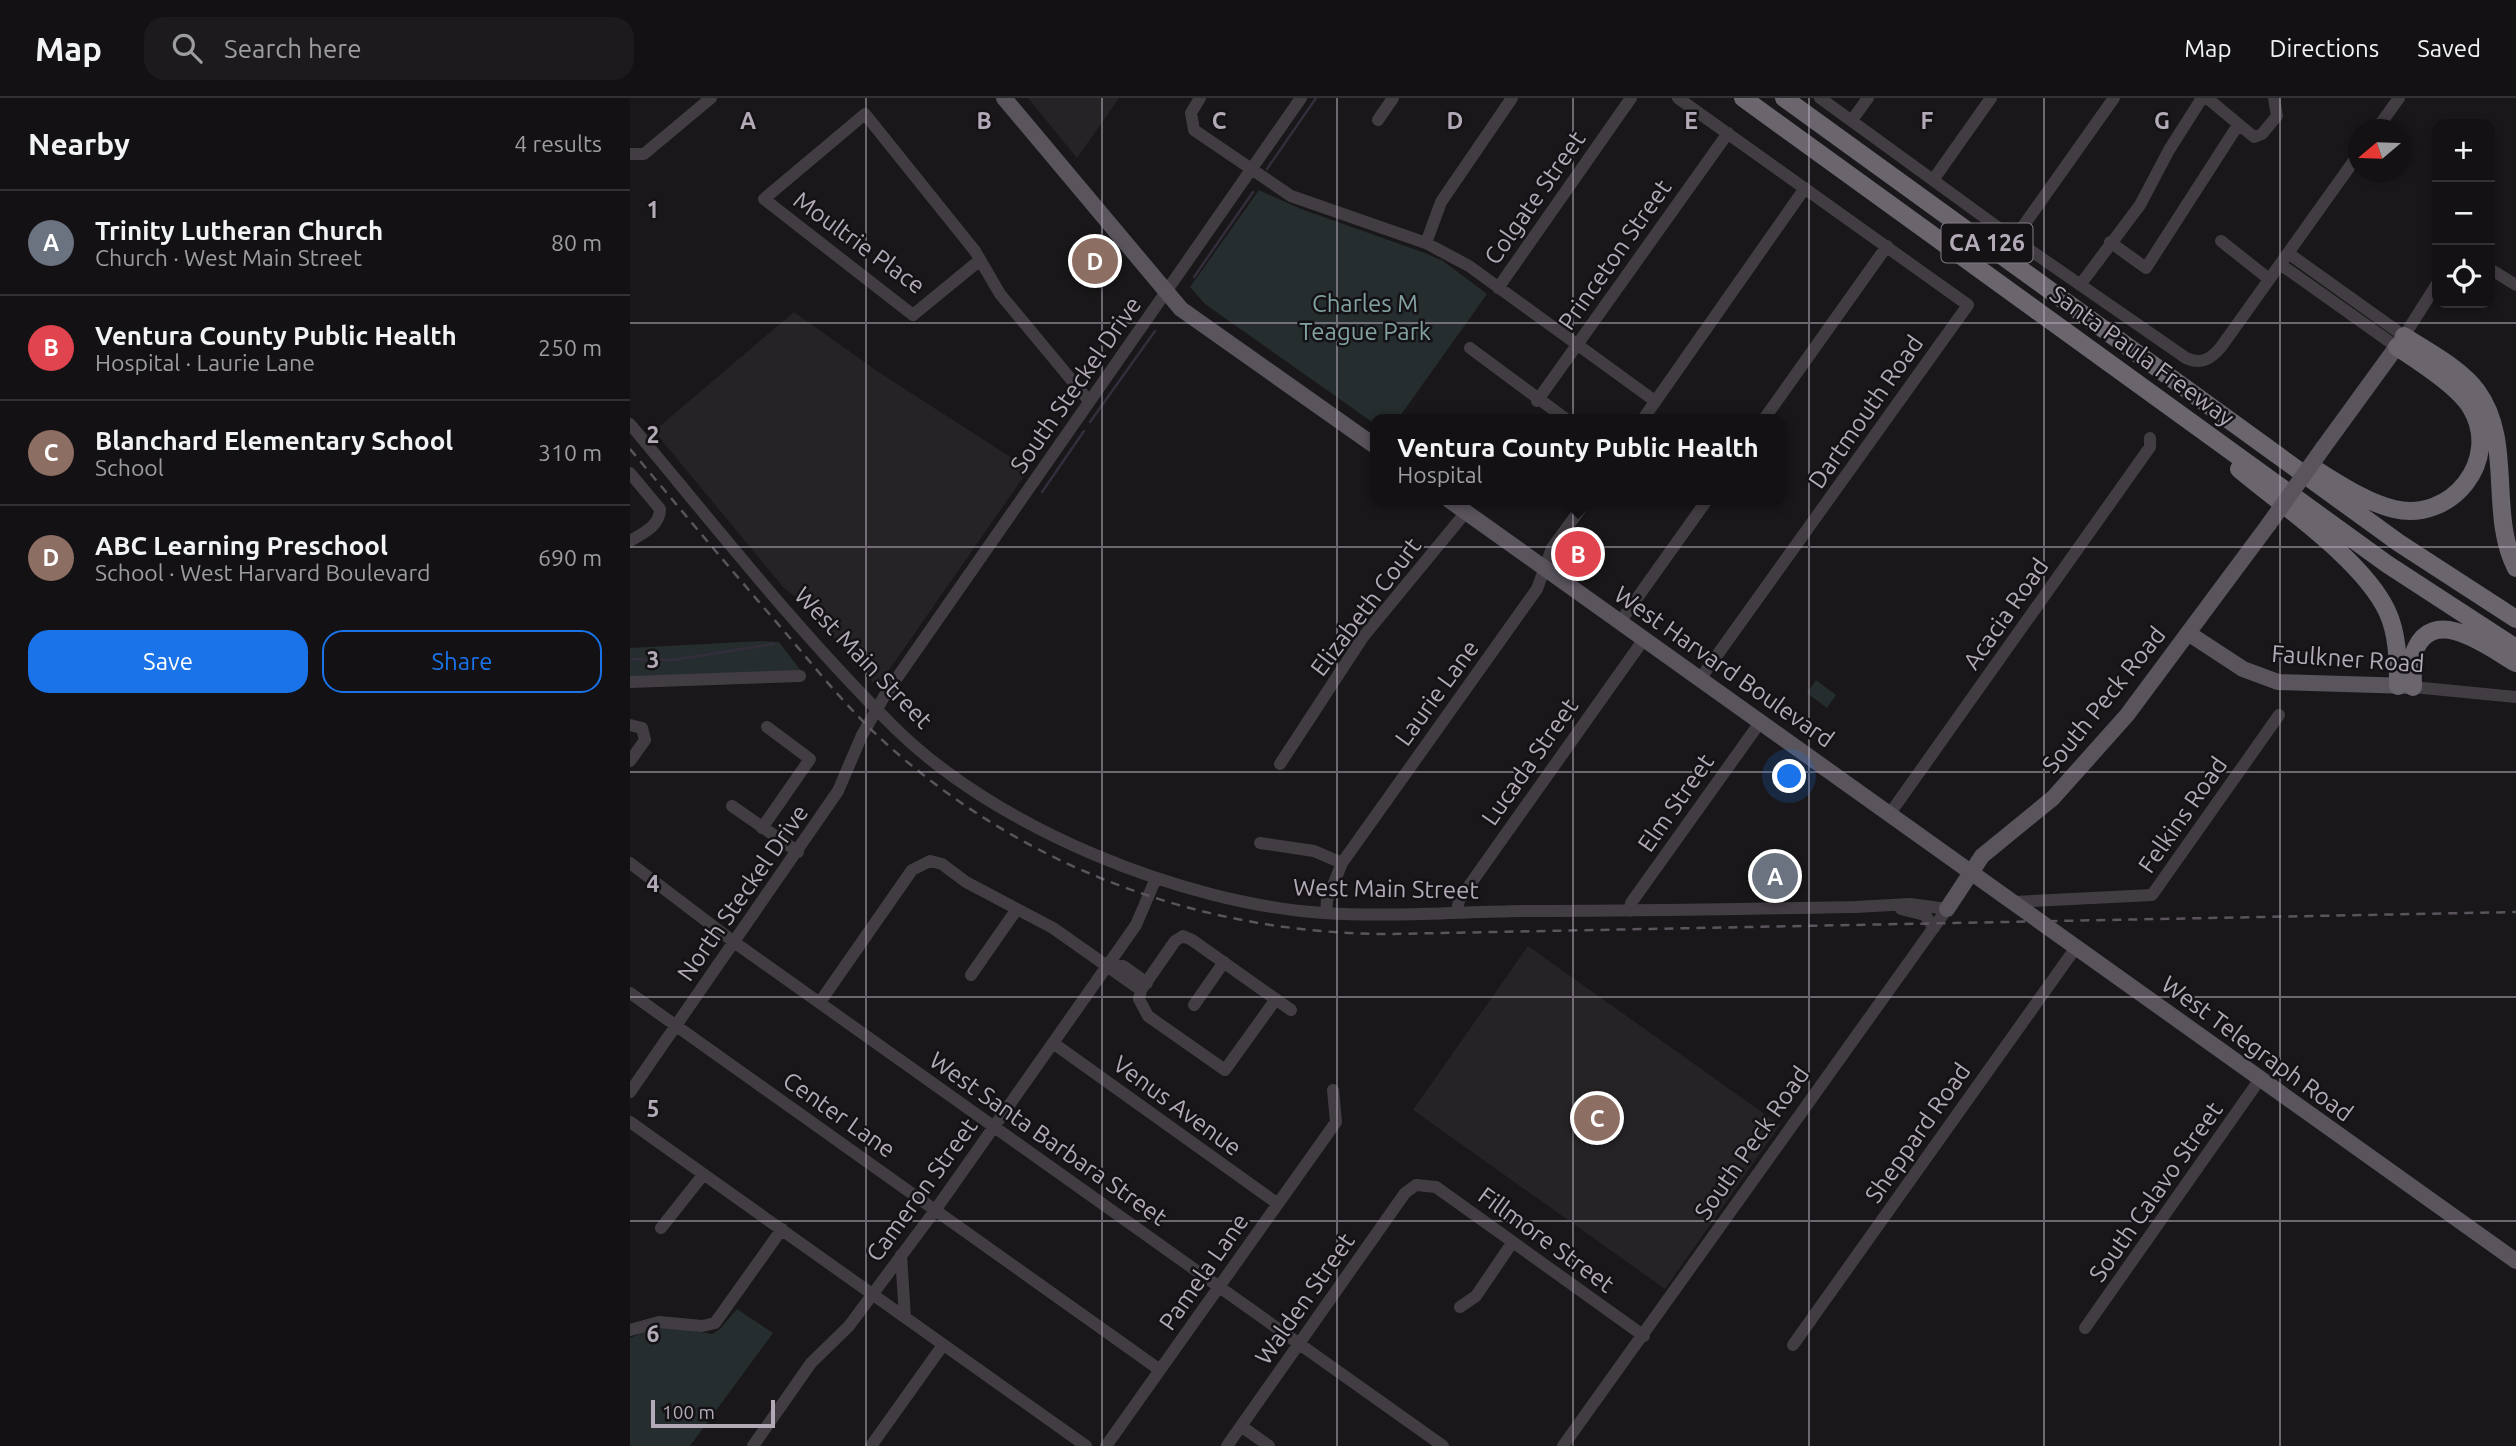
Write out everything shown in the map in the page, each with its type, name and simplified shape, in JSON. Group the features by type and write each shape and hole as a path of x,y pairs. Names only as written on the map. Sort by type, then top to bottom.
{"highway":[{"name":"Santa Paula Freeway","path":"1743,98 2387,564 2516,648"},
{"name":"Santa Paula Freeway","path":"1784,98 2399,543 2516,619"},
{"path":"2188,391 2354,493 2393,509 2417,511 2448,500 2468,481 2479,459 2480,435 2470,406 2400,342"},
{"path":"2400,342 2471,384 2486,406 2497,460 2504,531 2516,568"},
{"path":"2137,383 2316,534 2366,580 2381,600 2391,621 2406,686"},
{"path":"2406,686 2415,650 2423,639 2437,631 2462,633 2516,663"}],"main road":[{"path":"1004,98 1166,293 1187,314 1370,443"},
{"name":"South Peck Road","path":"1947,909 1982,856 2047,803 2127,716 2400,342"},
{"name":"West Harvard Boulevard","path":"1456,505 1973,872"},
{"name":"Faulkner Road","path":"2188,633 2243,669 2278,682 2406,686"},
{"name":"West Telegraph Road","path":"1973,872 2516,1261"}],"street":[{"path":"634,155 644,154 712,98"},
{"path":"1200,98 1191,113 1194,130 1250,171 1291,196 1426,243 1469,266 1655,401"},
{"name":"South Steckel Drive","path":"877,710 960,584 1301,98"},
{"path":"1378,120 1393,98"},
{"path":"1426,243 1441,202 1512,98"},
{"name":"Colgate Street","path":"1498,288 1631,98"},
{"path":"1678,98 1887,246 1768,414"},
{"path":"1821,98 2014,239 2191,360 2211,358 2348,169"},
{"path":"1852,120 1868,98"},
{"path":"1933,180 1991,98"},
{"path":"2014,239 2114,98"},
{"path":"2080,285 2140,205 2169,150 2204,98 2254,137 2262,134 2277,116 2274,98"},
{"path":"2384,119 2399,98"},
{"name":"Moultrie Place","path":"981,260 913,315 764,199 865,114 981,260 1000,294 1089,401"},
{"path":"2110,242 2146,268 2238,125"},
{"name":"Princeton Street","path":"1537,401 1728,133"},
{"path":"1646,414 1805,188"},
{"path":"2221,241 2269,279"},
{"name":"Dartmouth Road","path":"1700,679 1968,305 1887,246"},
{"path":"2284,259 2400,342"},
{"path":"2495,272 2516,285"},
{"name":"South Peck Road","path":"2400,342 2432,292"},
{"path":"1470,348 1483,355 1537,401 1558,414"},
{"name":"West Main Street","path":"630,424 829,660 877,710 930,756 994,802 1087,852 1156,878 1224,898 1326,913 1630,911 1910,904 1947,909"},
{"name":"Acacia Road","path":"1891,813 2150,447 2150,438"},
{"path":"630,473 660,509 660,516 656,524 630,541"},
{"name":"Laurie Lane","path":"1326,913 1327,900 1342,863 1537,589 1547,568 1552,548 1583,505"},
{"path":"1620,622 1703,505"},
{"name":"Elizabeth Court","path":"1280,764 1363,637 1466,512"},
{"name":"Lucada Street","path":"1457,912 1459,900 1644,639"},
{"path":"630,682 800,676"},
{"name":"Faulkner Road","path":"2406,686 2516,697"},
{"name":"North Steckel Drive","path":"630,1092 838,791 862,735 877,710"},
{"name":"Felkins Road","path":"2014,902 2152,895 2279,715"},
{"name":"Elm Street","path":"1630,911 1631,904 1761,721"},
{"path":"630,724 642,727 645,740 630,761"},
{"path":"762,828 810,759 766,727"},
{"path":"732,806 798,852"},
{"path":"1260,843 1314,851 1342,863"},
{"path":"820,1002 912,870 925,862 942,864 1053,928 1107,966 1123,966 1144,986"},
{"name":"West Santa Barbara Street","path":"630,863 734,942 1443,1446"},
{"name":"Cameron Street","path":"752,1446 811,1363 849,1326 936,1209 1136,925 1156,878"},
{"path":"1884,905 1925,915 1934,928"},
{"path":"971,975 1017,909"},
{"name":"South Peck Road","path":"1563,1446 1947,909"},
{"path":"1276,999 1225,1070 1148,1016 1140,1004 1144,986 1175,941 1183,936 1224,962 1276,999 1291,1010"},
{"name":"Sheppard Road","path":"1793,1345 2077,946"},
{"path":"1194,1005 1224,962"},
{"name":"Center Lane","path":"630,993 1160,1370"},
{"name":"Venus Avenue","path":"1053,1043 1278,1204"},
{"name":"South Calavo Street","path":"2085,1328 2260,1079"},
{"name":"Pamela Lane","path":"1106,1446 1336,1122 1333,1090"},
{"path":"630,1122 1086,1446"},
{"path":"661,1228 704,1175"},
{"name":"Fillmore Street","path":"1422,1183 1436,1187 1644,1336"},
{"name":"Walden Street","path":"1227,1446 1405,1192 1422,1183"},
{"path":"630,1330 659,1322 702,1326 715,1323 782,1229"},
{"path":"1460,1307 1476,1296 1512,1243"},
{"path":"901,1255 905,1317"},
{"path":"871,1446 943,1345"},
{"path":"1241,1426 1269,1446"}],"shaded area":[{"path":"1028,98 1119,98 1077,158"},
{"path":"794,312 880,373 1029,469 880,683 872,682 807,606 784,588 654,431"},
{"path":"1528,946 1780,1125 1665,1289 1413,1110"}],"green space":[{"name":"Charles M Teague Park","path":"1259,190 1301,209 1443,261 1487,294 1402,414 1370,414 1370,420 1205,304 1190,287"},
{"path":"779,642 802,672 630,679 630,648"},
{"path":"1816,680 1836,695 1827,708 1807,693"},
{"path":"737,1309 773,1333 690,1446 630,1446 630,1338 649,1329 665,1326 712,1334 720,1329"}],"waterway":[{"path":"1267,169 1316,98"},
{"path":"1194,277 1253,192"},
{"path":"1090,422 1155,331"},
{"path":"1042,492 1084,431"},
{"path":"630,659 673,660 774,644"}],"railway":[{"path":"630,449 835,691 891,748 944,791 1001,829 1061,860 1123,887 1187,907 1253,922 1321,931 1390,934 2516,912"}],"place":[{"name":"ABC Learning Preschool","path":"1095,261"},
{"name":"Ventura County Public Health","path":"1578,554"},
{"name":"Trinity Lutheran Church","path":"1775,876"},
{"name":"Blanchard Elementary School","path":"1597,1118"}]}
